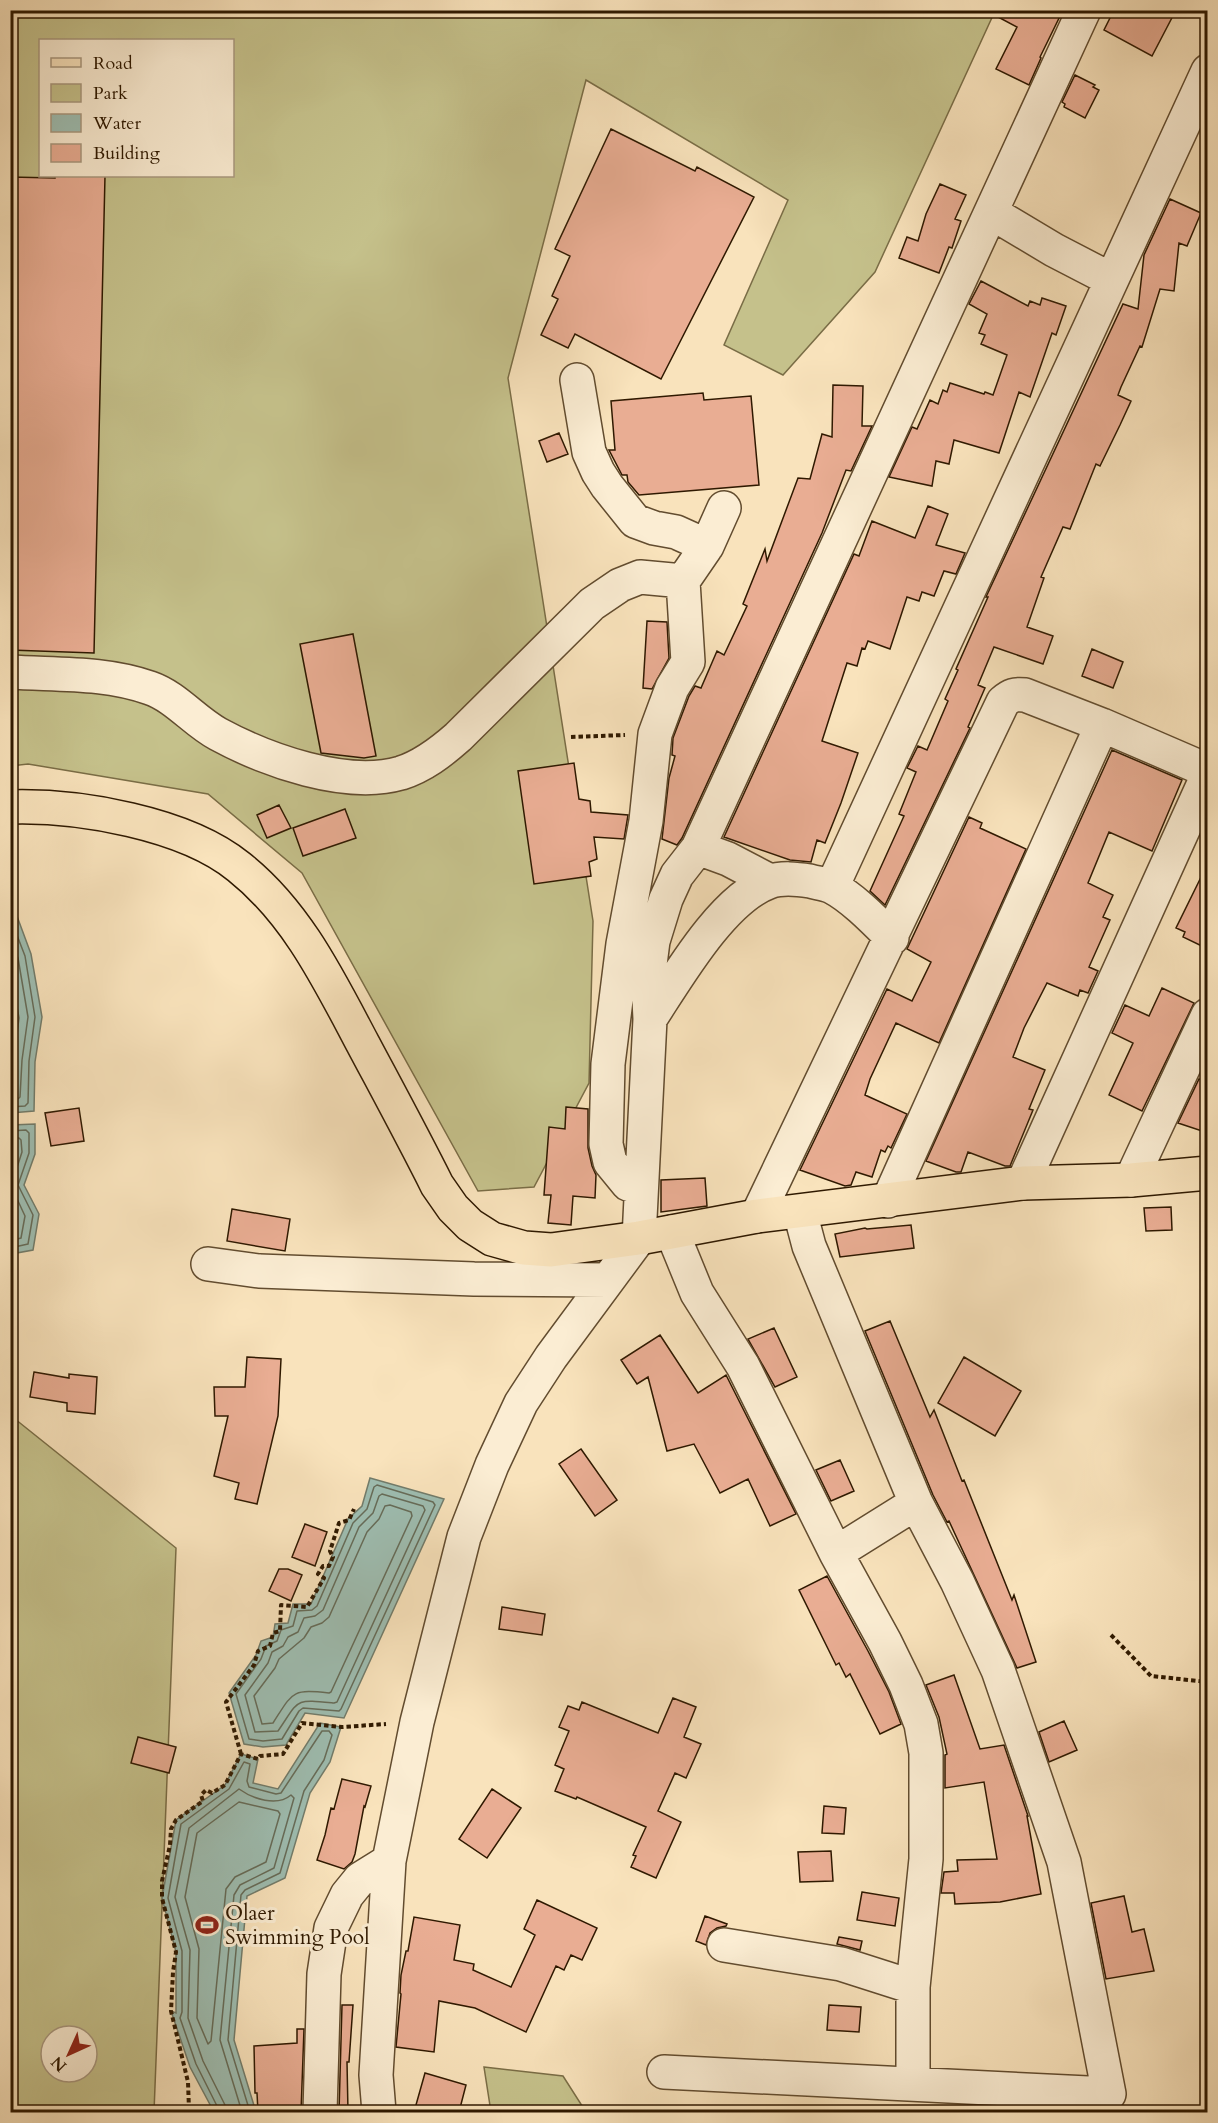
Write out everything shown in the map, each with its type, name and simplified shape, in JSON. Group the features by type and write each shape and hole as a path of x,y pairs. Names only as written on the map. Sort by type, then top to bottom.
{"main road":[{"path":"10,807 75,809 124,818 168,831 208,847 238,866 266,890 318,960 437,1185 453,1208 470,1225 492,1239 524,1248 551,1250 639,1238 758,1216 1023,1183 1131,1180 1208,1173"}],"street":[{"path":"379,2112 376,2075 389,1861 417,1722 464,1537 492,1465 521,1403 551,1357 639,1238 650,1019 648,980 652,941 666,898 677,875 698,848 1084,10"},
{"path":"832,887 1208,70"},
{"path":"992,213 1054,250 1110,279"},
{"path":"577,380 590,452 607,486 635,521 654,528 676,532 706,546"},
{"path":"640,1188 628,1184 610,1162 606,1144 608,1064 623,944 646,821 655,734 672,688 688,662 683,581 706,546 724,508"},
{"path":"10,672 90,675 152,688 216,733 283,763 326,774 370,777 399,773 418,766 437,755 458,737 591,604 620,585 639,577 683,581"},
{"path":"758,1216 1003,702 1010,695 1025,695 1102,725 1197,766 1204,771 1206,779 1023,1183"},
{"path":"888,1201 1102,725"},
{"path":"698,848 728,859 770,881"},
{"path":"650,1019 680,973 719,922 741,900 770,881 794,879 832,887 868,915 892,938"},
{"path":"1131,1180 1208,1015"},
{"path":"664,2072 1066,2091 1102,2056 1064,1862 998,1670 957,1581 916,1503 813,1257 800,1212"},
{"path":"672,1232 697,1293 743,1366 836,1553 885,1642 906,1685 921,1724 926,1753 926,1859 914,1987 913,2084"},
{"path":"208,1264 259,1271 474,1279 608,1280"},
{"path":"836,1553 916,1503"},
{"path":"320,2112 324,1974 331,1928 346,1896 360,1879 389,1861"},
{"path":"724,1945 841,1964 914,1987"}],"path":[{"path":"571,737 655,734"},
{"path":"189,2110 188,2082 171,2012 172,1972 176,1952 162,1898 162,1881 171,1829 176,1820 203,1801 201,1795 206,1790 212,1793 225,1785 241,1754 226,1702 254,1665 258,1651 270,1646 273,1634 280,1631 281,1605 307,1607 324,1578 318,1574 323,1566 329,1566 333,1557 330,1551 339,1523 349,1520 354,1509"},
{"path":"1110,1635 1151,1676 1208,1682"},
{"path":"241,1754 258,1759 260,1756 283,1754 302,1723 342,1727 417,1722"}],"green space":[{"path":"11,11 995,11 875,272 783,375 724,345 788,200 586,80 508,378 593,921 589,1083 534,1187 478,1191 302,873 208,794 28,764 11,766"},
{"path":"10,1415 176,1548 154,2112 11,2112"},
{"path":"484,2067 563,2076 586,2112 491,2112"}],"water":[{"path":"11,900 31,954 42,1017 35,1062 34,1111 11,1113"},
{"path":"35,1124 35,1154 24,1185 39,1214 33,1250 11,1254 11,1125"},
{"path":"370,1478 444,1499 344,1718 305,1713 286,1745 263,1747 244,1744 229,1693 256,1655 261,1641 273,1637 275,1624 288,1623 293,1604 311,1604 348,1519 362,1506"},
{"name":"Olaer Swimming Pool","path":"320,1723 341,1727 330,1762 310,1793 285,1878 247,1896 234,2040 256,2112 214,2112 190,2067 171,2011 176,2013 176,1952 162,1898 176,1820 225,1785 241,1754 258,1759 253,1783 278,1789"}],"building":[{"path":"985,10 1063,10 1029,85 996,69 1017,27"},
{"path":"1114,10 1176,10 1152,56 1104,30"},
{"path":"1075,75 1095,85 1093,87 1099,90 1085,118 1064,107 1065,104 1062,102"},
{"path":"611,129 695,171 697,167 754,197 661,379 575,334 568,348 541,335 558,299 552,296 570,256 555,249"},
{"path":"10,177 105,177 94,653 10,650"},
{"path":"940,184 966,195 955,219 961,221 952,248 949,247 939,273 899,258 907,237 918,241 926,214"},
{"path":"1170,199 1201,213 1187,246 1179,243 1174,291 1160,289 1142,347 1140,346 1118,395 1131,401 1100,466 1096,464 1070,529 1063,527 1041,577 1044,578 1027,627 1053,636 1043,664 994,647 978,685 985,688 968,727 970,728 885,905 870,891 904,816 899,814 916,772 907,768 918,746 927,750 948,701 945,699 958,670 956,669 988,597 986,597 1123,304 1138,309 1144,255"},
{"path":"981,281 1028,306 1030,301 1040,305 1042,298 1066,306 1056,335 1052,333 1030,397 1019,392 999,453 954,440 949,464 936,461 932,486 889,477 912,427 917,429 930,400 938,404 943,390 947,392 950,383 993,395 1007,355 981,344 985,335 979,333 987,314 969,304"},
{"path":"833,385 863,386 862,426 872,426 851,471 846,470 822,533 677,845 662,839 669,778 675,756 672,755 673,738 695,686 701,688 717,651 724,655 747,606 743,604 765,549 767,561 798,478 810,479 822,434 832,437"},
{"path":"703,393 704,400 751,396 759,485 639,495 628,482 627,475 622,475 609,450 615,450 611,401"},
{"path":"559,433 568,454 547,462 539,441"},
{"path":"928,506 948,514 936,545 965,553 956,574 944,571 934,596 922,592 919,601 907,597 890,649 868,641 865,649 862,648 857,666 847,663 822,741 858,753 825,843 817,840 811,862 790,860 724,837 854,554 859,556 872,521 915,538"},
{"path":"647,621 667,622 669,658 652,689 643,688"},
{"path":"353,634 376,756 364,758 321,753 300,644"},
{"path":"1092,649 1123,662 1113,688 1082,676"},
{"path":"1112,750 1182,780 1152,851 1109,832 1088,883 1113,895 1103,917 1110,920 1089,967 1098,971 1088,993 1080,990 1078,996 1047,983 1024,1028 1013,1057 1045,1070 1029,1109 1033,1110 1010,1166 968,1152 961,1172 926,1161"},
{"path":"574,763 579,799 590,801 591,812 628,815 624,839 594,837 597,859 589,862 591,876 534,884 518,771"},
{"path":"279,805 291,828 267,838 257,815"},
{"path":"345,809 356,838 303,856 293,828"},
{"path":"969,817 982,823 980,828 1026,849 939,1043 896,1023 870,1079 865,1095 907,1114 891,1148 888,1146 885,1152 881,1150 872,1177 856,1172 851,1185 845,1186 800,1170 887,989 912,1001 931,962 907,949"},
{"path":"1208,863 1208,949 1183,937 1185,932 1176,928"},
{"path":"1162,988 1194,1003 1142,1111 1109,1095 1133,1043 1112,1033 1125,1005 1149,1016"},
{"path":"1199,1079 1208,1082 1208,1133 1178,1123"},
{"path":"566,1107 588,1109 588,1148 596,1175 595,1198 573,1196 571,1225 548,1223 551,1195 544,1195 549,1127 565,1129"},
{"path":"79,1108 84,1141 51,1146 45,1113"},
{"path":"705,1178 707,1206 661,1212 661,1180"},
{"path":"1171,1207 1172,1230 1146,1231 1144,1208"},
{"path":"232,1209 290,1219 285,1251 227,1241"},
{"path":"911,1225 914,1248 840,1257 835,1234 865,1228"},
{"path":"890,1321 930,1417 934,1410 1012,1600 1014,1595 1036,1662 1017,1668 949,1521 947,1522 933,1495 865,1331"},
{"path":"774,1328 797,1377 775,1387 748,1339"},
{"path":"660,1335 698,1393 726,1375 796,1514 770,1526 748,1479 720,1493 694,1444 667,1451 648,1377 637,1384 621,1360"},
{"path":"247,1357 281,1359 278,1416 257,1504 235,1499 239,1483 214,1476 228,1416 215,1416 214,1387 245,1387"},
{"path":"964,1357 1021,1391 995,1436 938,1403"},
{"path":"34,1372 69,1378 69,1374 97,1377 95,1414 67,1411 67,1403 30,1397"},
{"path":"581,1449 617,1500 595,1516 559,1464"},
{"path":"840,1460 854,1491 831,1501 816,1470"},
{"path":"305,1524 327,1532 315,1566 292,1557"},
{"path":"279,1569 288,1569 302,1575 291,1601 269,1591"},
{"path":"827,1576 889,1692 901,1724 880,1734 850,1674 846,1677 839,1663 836,1665 799,1590"},
{"path":"502,1607 545,1614 542,1635 499,1629"},
{"path":"954,1675 980,1749 1004,1745 1028,1816 1041,1894 1000,1902 955,1904 954,1893 941,1893 944,1872 958,1871 957,1860 997,1859 984,1782 945,1788 945,1755 947,1754 939,1717 926,1685"},
{"path":"673,1698 696,1707 684,1737 701,1744 686,1778 675,1773 658,1811 681,1822 656,1878 631,1867 636,1856 633,1855 646,1827 577,1797 576,1799 555,1791 564,1769 555,1765 569,1731 559,1727 568,1706 579,1710 582,1702 658,1733"},
{"path":"1064,1721 1077,1750 1049,1762 1039,1732"},
{"path":"138,1737 176,1747 169,1773 131,1763"},
{"path":"342,1779 371,1786 364,1806 355,1854 352,1862 344,1869 317,1860 331,1808 334,1809"},
{"path":"492,1789 521,1808 487,1858 459,1839"},
{"path":"824,1806 846,1808 844,1834 822,1833"},
{"path":"831,1851 833,1881 800,1882 798,1852"},
{"path":"862,1892 899,1898 895,1926 857,1920"},
{"path":"1124,1896 1132,1932 1144,1929 1154,1971 1106,1979 1091,1903"},
{"path":"537,1900 597,1928 582,1960 571,1955 564,1970 556,1966 526,2032 475,2008 439,2001 434,2052 396,2047 401,1975 414,1917 460,1925 454,1960 474,1964 473,1970 511,1987 535,1935 524,1929"},
{"path":"705,1916 727,1924 710,1933 706,1945 696,1941"},
{"path":"839,1937 862,1941 860,1950 837,1944"},
{"path":"342,2005 353,2005 349,2062 347,2062 348,2112 339,2112"},
{"path":"829,2005 861,2007 859,2032 827,2030"},
{"path":"297,2029 304,2029 301,2112 258,2112 257,2093 255,2093 254,2046 297,2043"},
{"path":"425,2073 466,2085 459,2112 414,2112"}],"place":[{"name":"Olaer Swimming Pool","path":"207,1925"}]}
